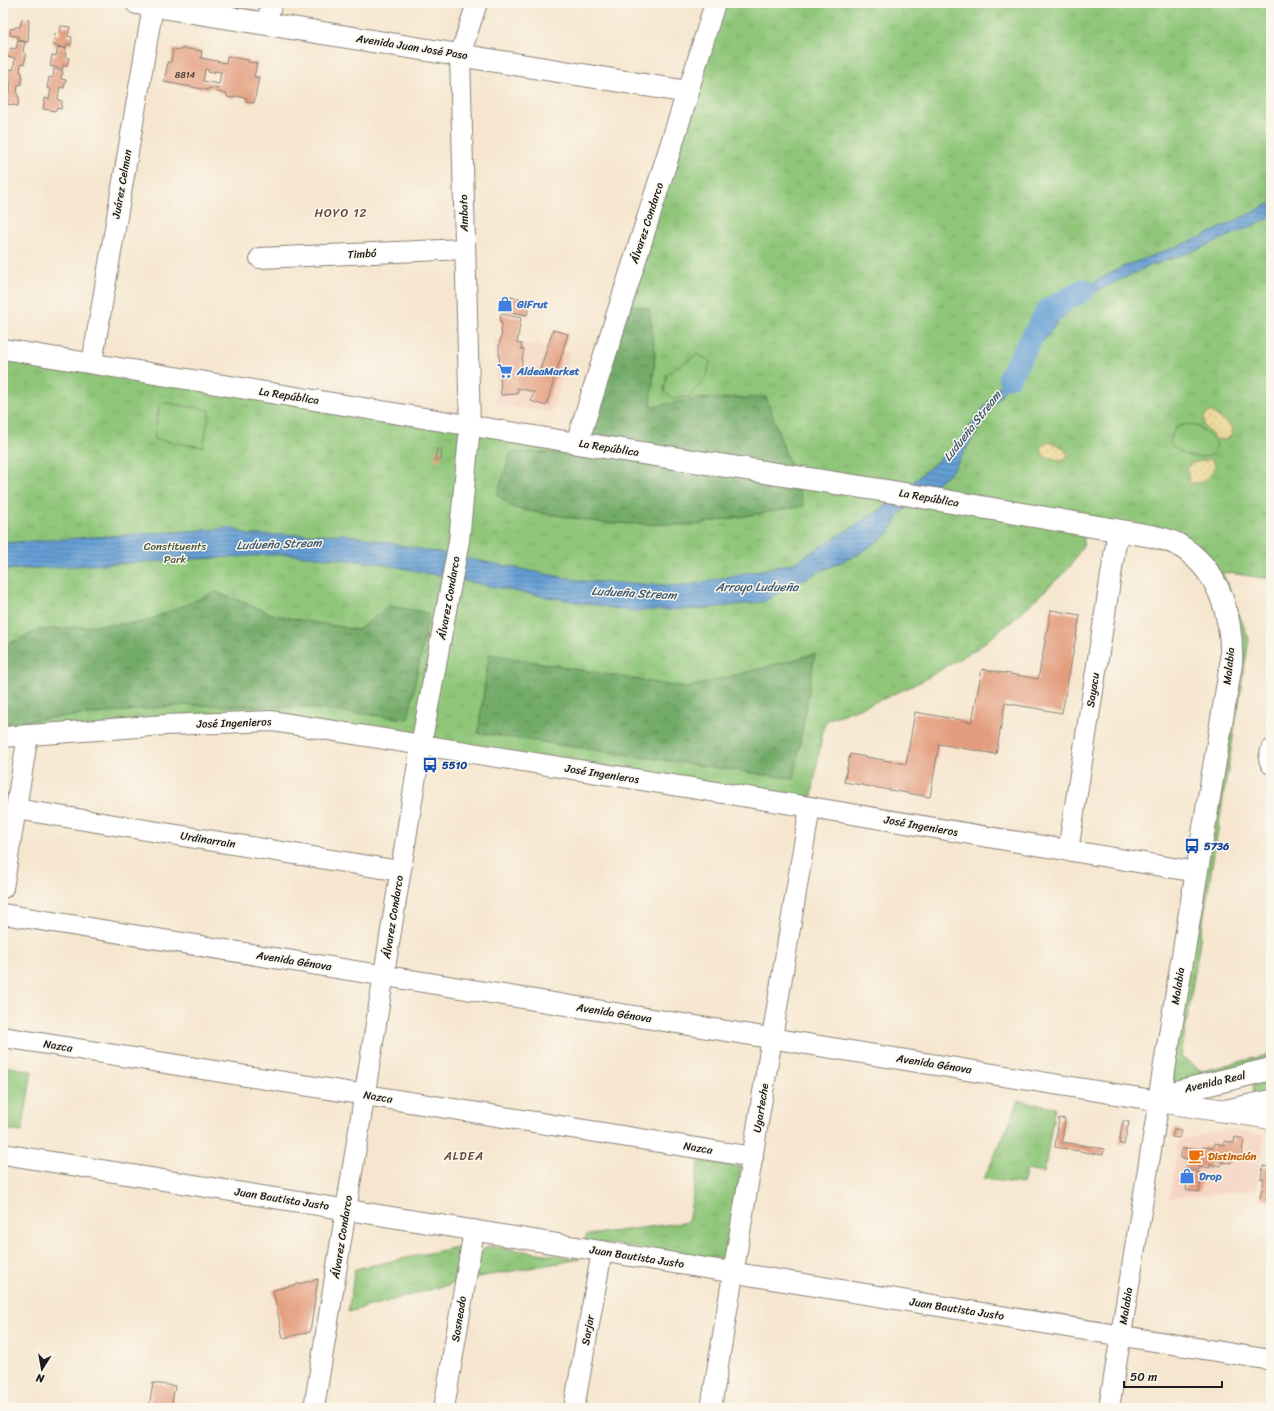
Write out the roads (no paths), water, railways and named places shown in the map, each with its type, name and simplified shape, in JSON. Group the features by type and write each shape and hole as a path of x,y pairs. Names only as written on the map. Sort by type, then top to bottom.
{"main road":[{"name":"Avenida Juan José Paso","path":"145,4 688,92"},
{"name":"Álvarez Condarco","path":"577,443 688,92"},
{"name":"La República","path":"577,443 887,491 1151,536 1176,544 1196,558 1206,568"},
{"name":"Malabia","path":"1159,1098 1231,664 1232,644 1226,606 1217,586 1206,568"},
{"name":"Avenida Real","path":"1159,1098 1271,1069"},
{"path":"1220,1081 1225,1111 1271,1101"},
{"name":"Avenida Génova","path":"1159,1098 1225,1111"}],"street":[{"path":"266,24 272,3"},
{"name":"Ambato","path":"470,426 464,249 460,55 477,3"},
{"name":"Álvarez Condarco","path":"688,92 715,3"},
{"name":"Juárez Celman","path":"92,363 145,4"},
{"name":"Timbó","path":"260,258 464,249"},
{"name":"La República","path":"3,349 577,443"},
{"name":"Álvarez Condarco","path":"314,1408 421,745 459,541 470,426"},
{"name":"Sayacu","path":"1068,851 1118,530"},
{"name":"José Ingenieros","path":"3,737 165,725 272,721 1197,872"},
{"path":"3,888 28,735"},
{"path":"1271,750 1269,759 1271,764"},
{"name":"Ugarteche","path":"711,1408 810,808"},
{"name":"Urdinarrain","path":"16,809 400,871"},
{"name":"Avenida Génova","path":"3,914 772,1038 1159,1098"},
{"name":"Nazca","path":"3,1037 753,1157"},
{"name":"Malabia","path":"1109,1408 1159,1098"},
{"name":"Avenida Génova","path":"1225,1111 1271,1119"},
{"name":"Juan Bautista Justo","path":"3,1154 1271,1360"},
{"name":"Sosneado","path":"444,1408 474,1230"},
{"name":"Sarjar","path":"574,1408 602,1251"}],"water":[{"name":"Arroyo Ludueña","path":"1271,203 1271,216 1268,219 1199,249 1150,266 1086,296 1059,321 994,404 954,469 900,514 888,534 859,554 812,575 763,602 699,609 630,611 524,593 378,563 287,554 3,570 3,543 231,528 249,535 345,534 581,581 684,586 794,563 883,508 959,442 1060,301 1122,267 1204,236"}],"waterway":[{"name":"Ludueña Stream","path":"1009,377 1048,310 1084,290"}],"place":[{"name":"GiFrut","path":"505,304"},
{"name":"AldeaMarket","path":"505,371"},
{"name":"5510","path":"430,765"},
{"name":"5736","path":"1192,846"},
{"name":"Distinción","path":"1196,1156"},
{"name":"Drop","path":"1187,1176"}],"district":[{"name":"HOYO 12","path":"341,213"},
{"name":"ALDEA","path":"464,1156"}],"park label":[{"name":"Constituents Park","path":"175,552"}]}
